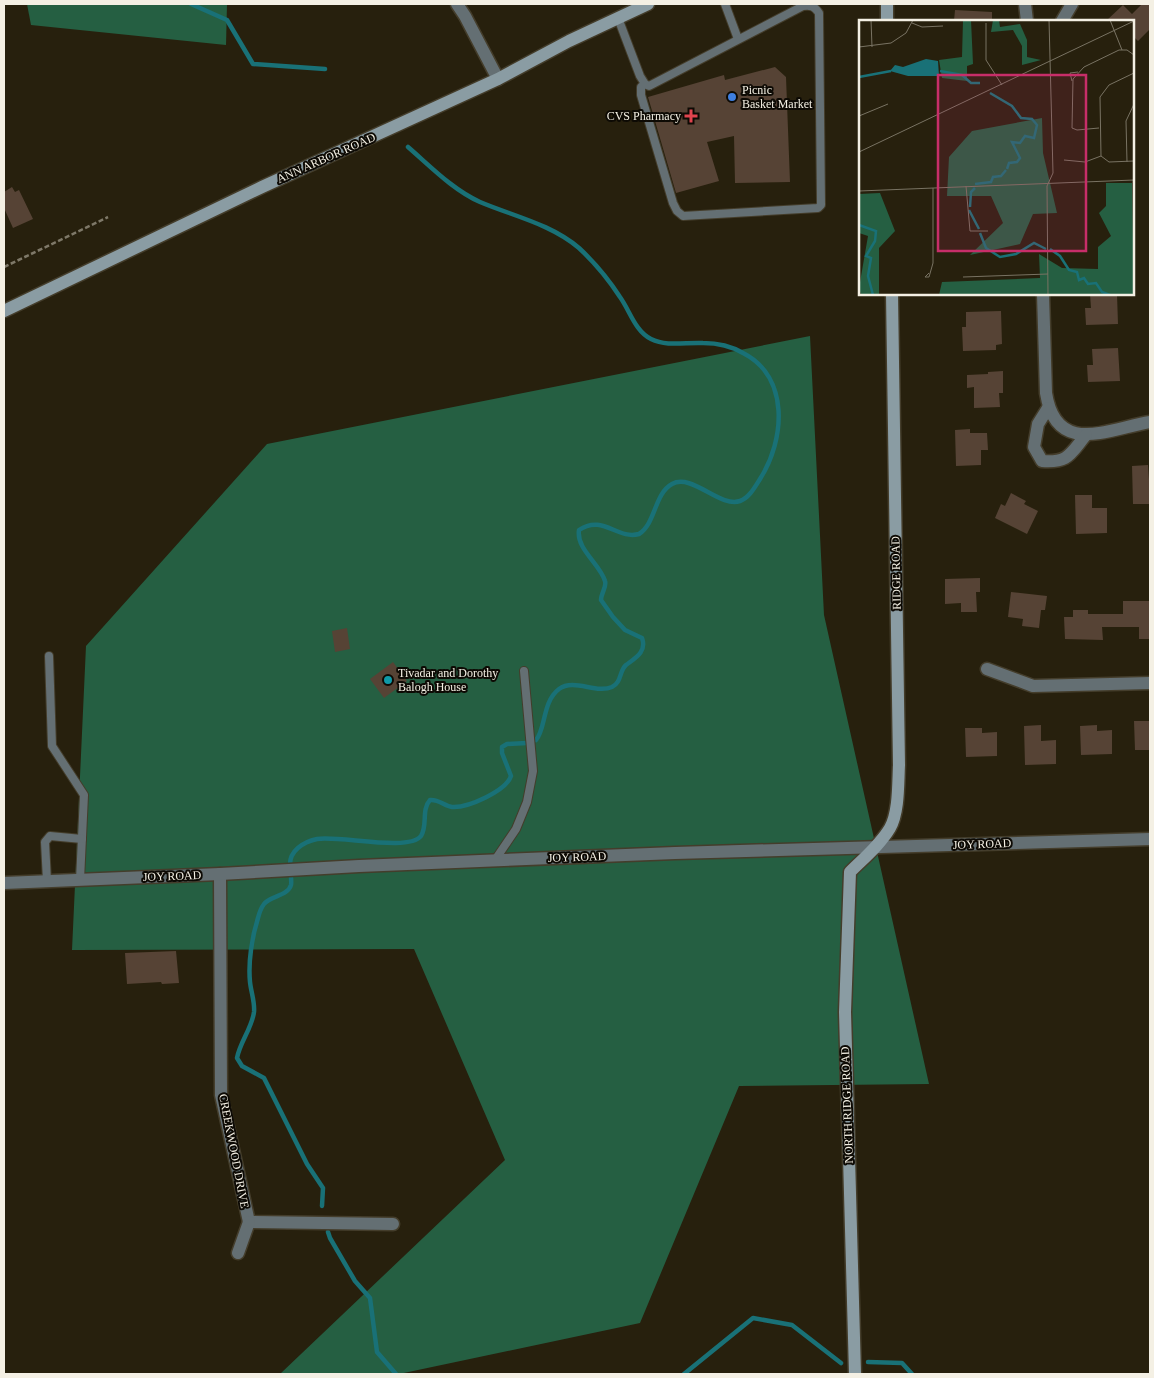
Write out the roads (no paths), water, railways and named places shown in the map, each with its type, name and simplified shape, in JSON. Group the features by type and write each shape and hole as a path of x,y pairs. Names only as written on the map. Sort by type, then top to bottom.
{"street":[{"path":"457,4 498,79"},
{"name":"ANN ARBOR ROAD","path":"4,311 262,187 498,79 569,41 648,4"},
{"path":"887,4 887,20"},
{"path":"1025,4 1027,20"},
{"path":"1063,20 1072,4"},
{"name":"RIDGE ROAD","path":"876,847 891,827 898,799 899,765 892,295"},
{"path":"1044,295 1046,393 1048,408 1055,421 1066,430 1075,434 1086,435 1150,422"},
{"path":"1048,408 1038,424 1034,447 1042,461 1062,460 1070,455 1086,435"},
{"path":"987,669 1033,686 1150,683"},
{"name":"JOY ROAD","path":"4,883 495,860 1150,839"},
{"name":"NORTH RIDGE ROAD","path":"855,1374 845,1012 850,872 876,847"},
{"name":"CREEKWOOD DRIVE","path":"220,874 222,1095 249,1222 393,1224"},
{"path":"238,1253 249,1222"}],"lane":[{"path":"725,4 738,40"},
{"path":"618,18 640,76 644,84 649,86 803,6 810,5 815,7 819,13 821,205 818,208 683,216 672,203 641,95 641,87 644,84"},
{"path":"49,656 52,746 84,795 80,880"},
{"path":"495,860 516,829 527,802 533,771 524,670"},
{"path":"47,881 46,842 50,836 82,840"}],"waterway":[{"path":"191,4 227,20 253,64 325,69"},
{"path":"408,147 442,177 470,197 544,227 579,248 611,284 624,302 637,326 645,335 663,343 713,344 729,347 743,353 758,364 769,377 776,393 778,428 774,446 760,479 752,492 743,500 732,502 724,500 697,486 680,482 672,484 662,494 649,523 639,534 624,534 595,525 579,530 581,544 605,581 601,600 625,630 642,638 643,647 642,651 624,667 617,682 612,687 599,689 571,685 559,689 550,701 536,740"},
{"path":"322,1206 323,1188 307,1164 264,1078 242,1066 237,1058 254,1012 250,982 250,958 254,933 261,909 267,901 283,894 289,889 291,885 290,861 294,852 302,845 317,839 327,838 388,843 414,841 423,832 426,808 430,800 452,807 459,807 486,798 508,782 511,776 502,753 502,747 507,744 527,743"},
{"path":"328,1232 355,1281 370,1298 377,1352 396,1374"},
{"path":"684,1374 753,1318 792,1325 841,1363"},
{"path":"868,1362 902,1363 912,1374"}],"place":[{"name":"Picnic Basket Market","path":"732,97"},
{"name":"CVS Pharmacy","path":"691,116"},
{"name":"Tivadar and Dorothy Balogh House","path":"388,680"}]}
